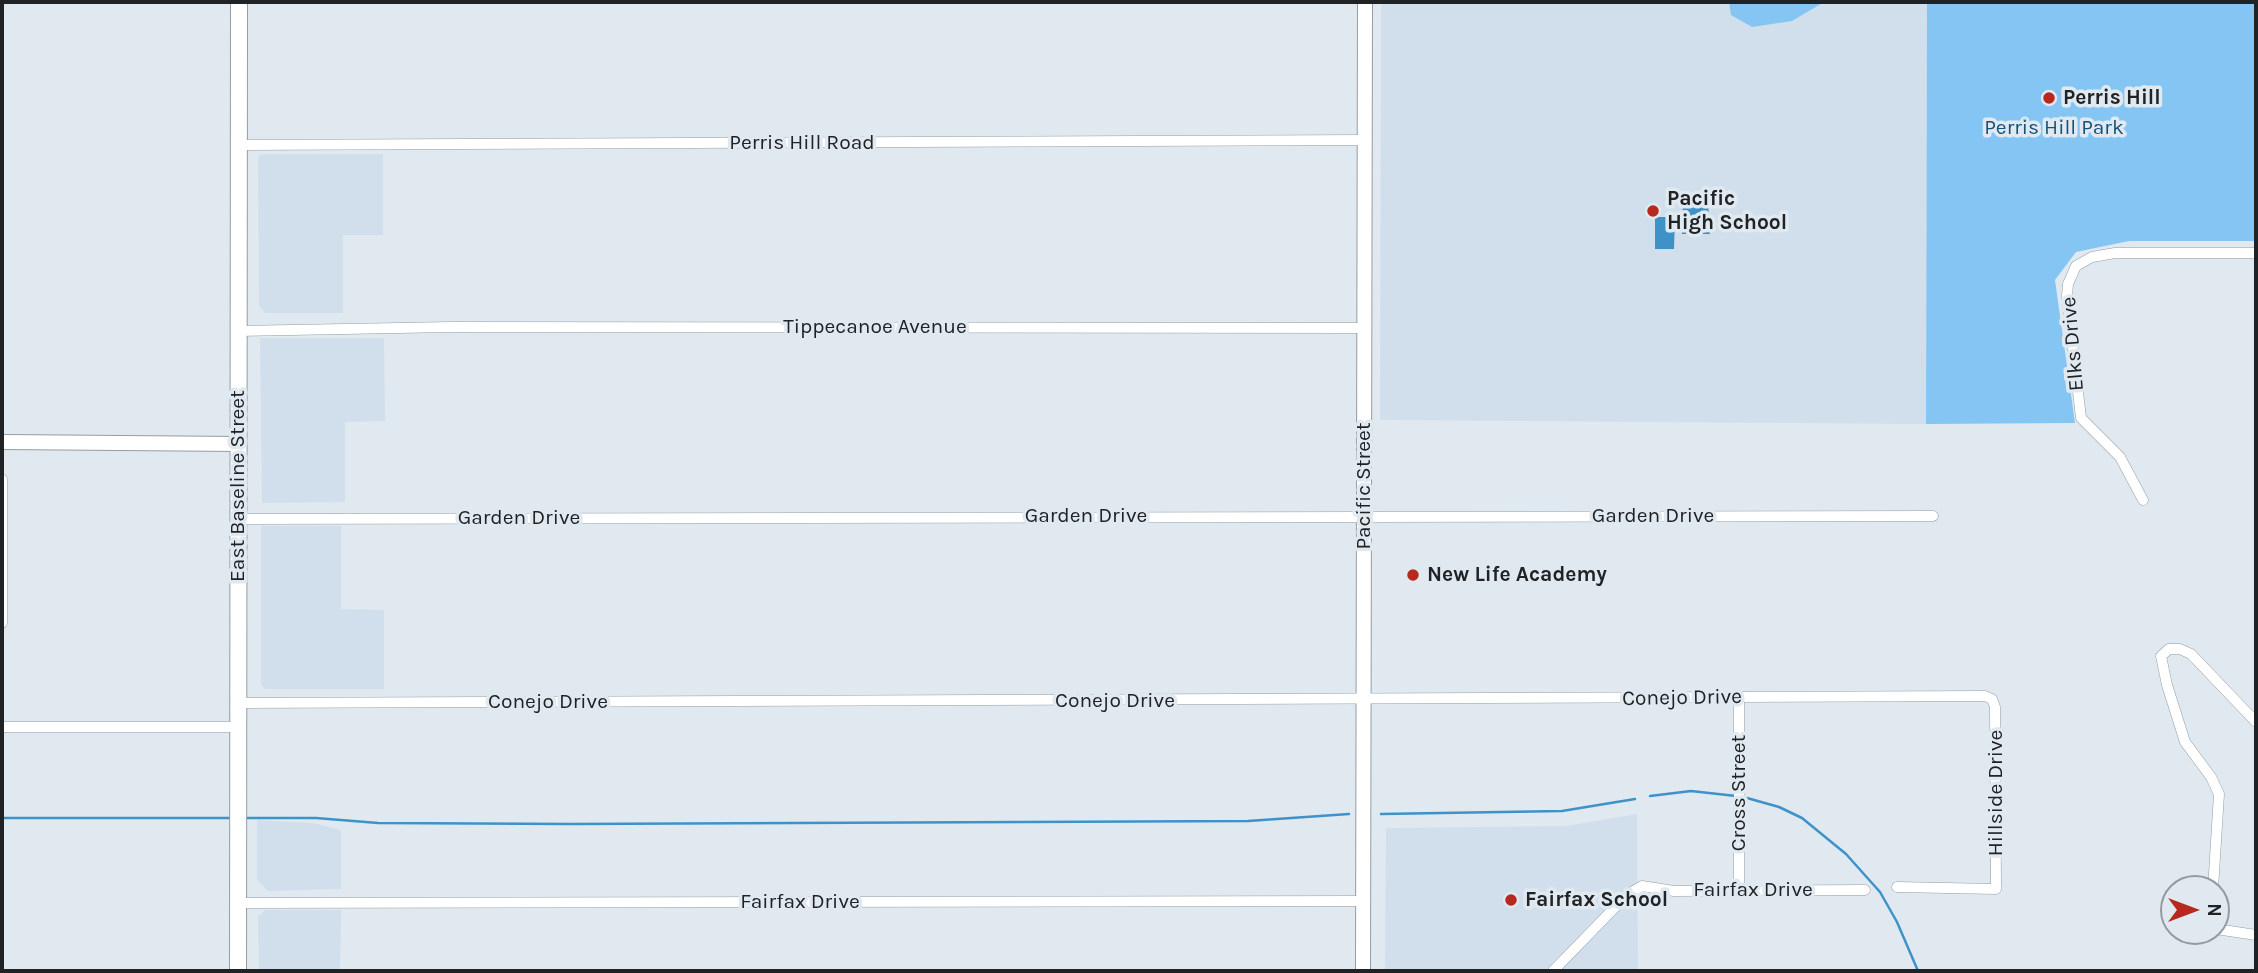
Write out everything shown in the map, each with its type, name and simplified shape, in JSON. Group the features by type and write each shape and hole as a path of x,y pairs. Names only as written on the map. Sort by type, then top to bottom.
{"main road":[{"name":"East Baseline Street","path":"238,971 239,2"}],"street":[{"name":"Pacific Street","path":"1363,971 1365,2"},
{"name":"Perris Hill Road","path":"239,145 1364,140"},
{"name":"Elks Drive","path":"2143,500 2120,457 2081,418 2067,296 2076,265 2092,257 2115,253 2256,253"},
{"name":"Tippecanoe Avenue","path":"237,331 451,327 1364,328"},
{"path":"2,442 239,444"},
{"path":"2,480 2,623"},
{"name":"Garden Drive","path":"239,519 1933,516"},
{"path":"2215,875 2219,794 2211,777 2185,742 2166,685 2161,656 2169,649 2180,649 2191,654 2256,722"},
{"name":"Conejo Drive","path":"238,703 1363,701 1985,696 1992,699"},
{"name":"Cross Street","path":"1739,697 1739,890"},
{"name":"Hillside Drive","path":"1897,887 1996,889 1996,707 1992,699"},
{"path":"2,727 238,727"},
{"name":"Fairfax Drive","path":"1552,971 1627,895 1642,886 1674,891 1865,890"},
{"name":"Fairfax Drive","path":"238,903 1363,901"},
{"path":"2230,931 2256,935"}],"shaded area":[{"name":"Pacific High School","path":"1381,2 1927,2 1926,424 1380,420"},
{"path":"261,154 383,154 383,235 343,235 343,313 265,313 259,306 258,157"},
{"path":"1683,202 1708,202 1710,234 1682,234"},
{"path":"1655,217 1675,217 1674,249 1655,249"},
{"path":"260,338 384,338 385,421 345,422 345,502 262,503"},
{"path":"261,526 341,526 341,609 384,610 384,689 265,689 261,684"},
{"name":"Fairfax School","path":"1637,814 1638,971 1385,971 1386,828 1566,826"},
{"path":"257,820 313,823 341,830 341,889 268,891 257,880"},
{"path":"265,910 341,910 340,971 259,971 258,917"}],"green space":[{"path":"1729,2 1824,2 1792,21 1752,27 1731,15"},
{"name":"Perris Hill Park","path":"1927,2 2256,2 2256,241 2129,241 2076,252 2055,280 2075,423 1926,424"}],"waterway":[{"path":"1650,796 1691,791 1736,796"},
{"path":"1747,798 1779,807 1802,818 1846,854 1880,892 1897,922 1918,971"},
{"path":"1381,814 1562,811 1635,799"},
{"path":"243,818 316,818 378,823 571,824 1248,821 1349,814"},
{"path":"2,818 233,818"}],"place":[{"name":"Perris Hill","path":"2049,98"},
{"name":"Pacific High School","path":"1653,211"},
{"name":"New Life Academy","path":"1413,575"},
{"name":"Fairfax School","path":"1511,900"}]}
